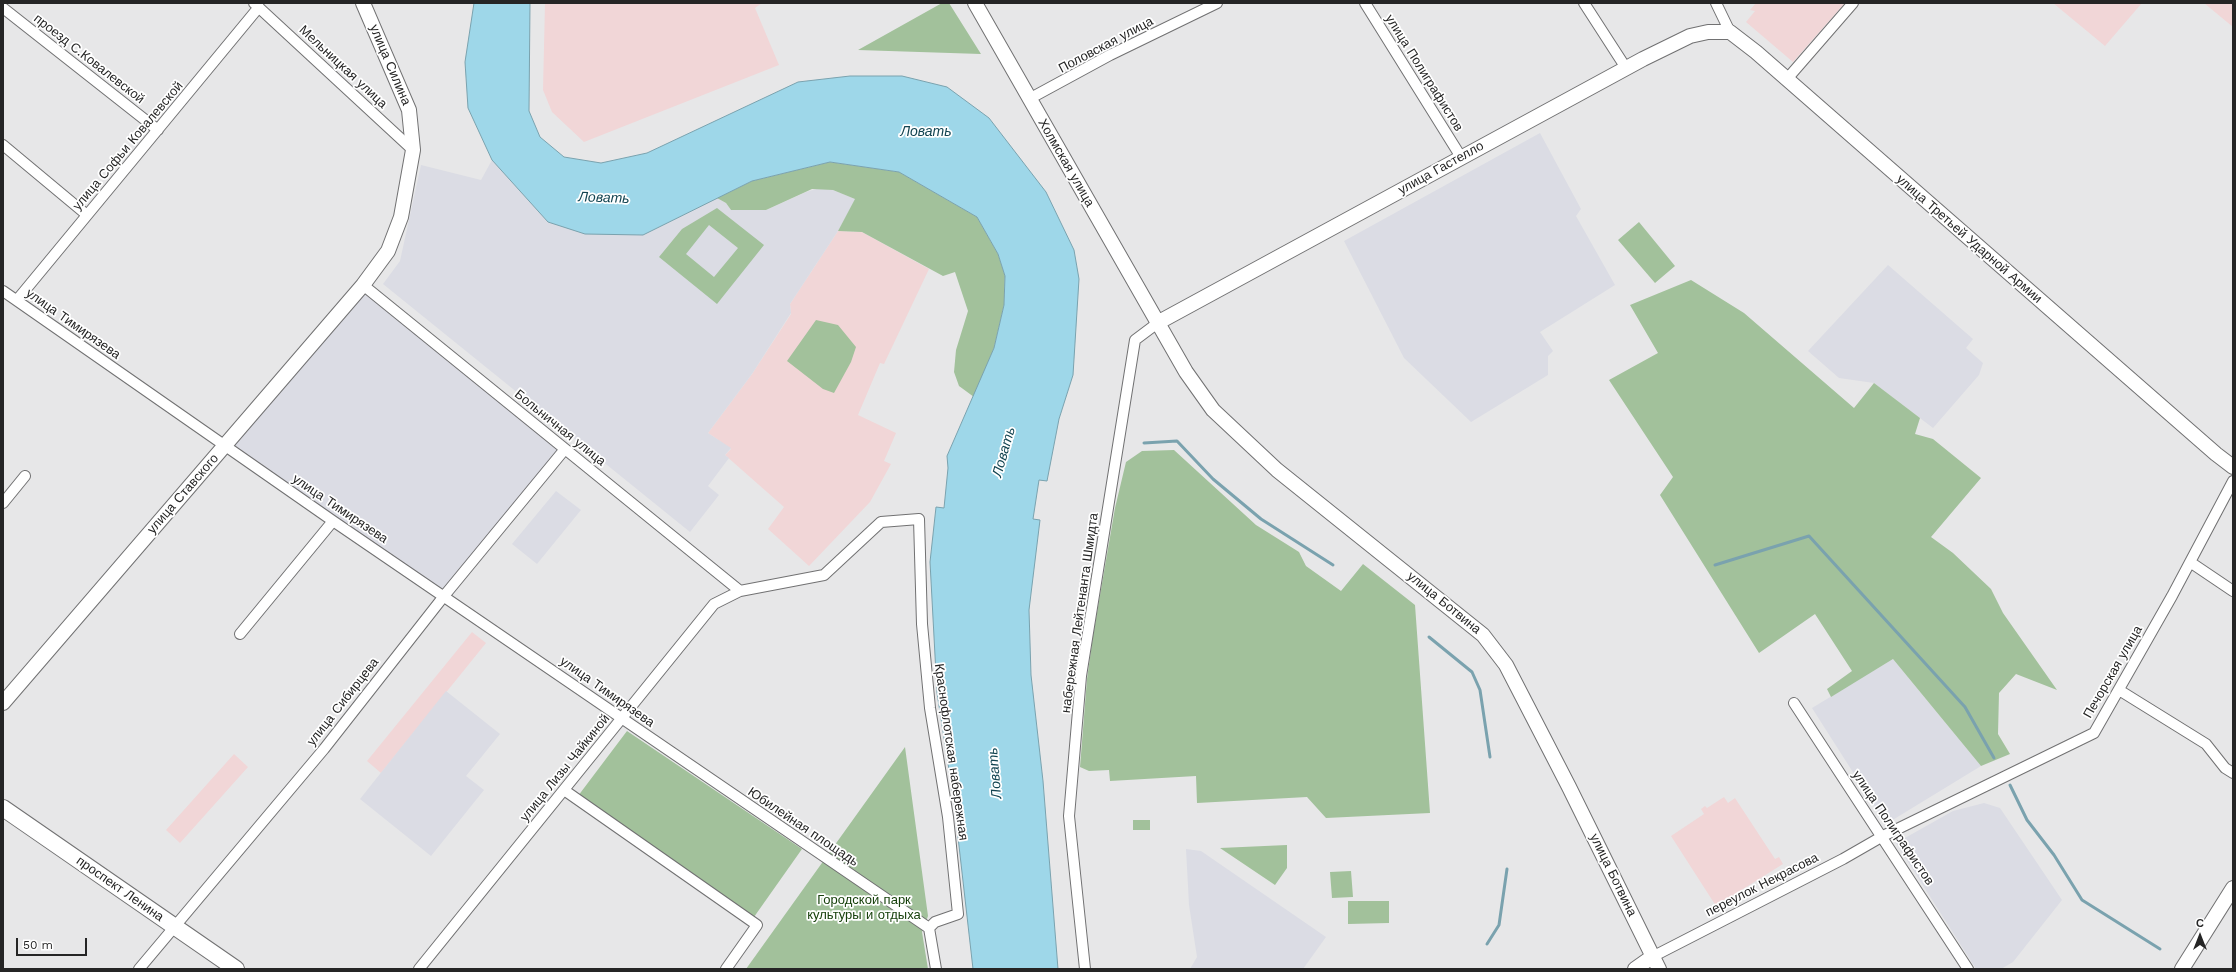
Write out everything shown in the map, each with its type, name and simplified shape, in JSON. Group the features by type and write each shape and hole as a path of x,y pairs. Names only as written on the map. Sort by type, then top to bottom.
{"main road":[{"name":"улица Силина","path":"363,3 409,110 413,150 401,217 388,251 363,285"},
{"name":"Холмская улица","path":"975,3 1158,322"},
{"name":"улица Гастелло","path":"1158,322 1626,68 1690,36 1708,32 1730,32"},
{"name":"улица Третьей Ударной Армии","path":"1730,32 1787,79 2216,454 2233,467"},
{"name":"улица Ставского","path":"3,703 363,285"},
{"name":"улица Ботвина","path":"1158,322 1186,372 1213,410 1277,470 1483,635 1506,665 1569,787 1656,963"},
{"name":"проспект Ленина","path":"3,808 236,969"},
{"path":"2182,969 2233,888"},
{"path":"1635,969 1656,963"}],"street":[{"name":"Половская улица","path":"1029,99 1110,55 1217,3"},
{"name":"улица Полиграфистов","path":"1365,3 1461,157"},
{"path":"1584,3 1626,68"},
{"name":"улица Третьей Ударной Армии","path":"1716,3 1730,32"},
{"path":"1787,79 1853,3"},
{"name":"Мельницкая улица","path":"257,5 413,150"},
{"name":"улица Софьи Ковалевской","path":"17,300 158,130 257,5"},
{"name":"проезд С.Ковалевской","path":"3,8 158,130"},
{"path":"3,145 87,215"},
{"name":"Больничная улица","path":"363,285 740,591"},
{"name":"улица Тимирязева","path":"3,291 333,521 622,718 662,747"},
{"name":"набережная Лейтенанта Шмидта","path":"1085,969 1069,816 1081,676 1135,340 1158,322"},
{"name":"улица Сибирцева","path":"139,969 324,749 444,596 565,449"},
{"path":"3,503 25,476"},
{"name":"Печорская улица","path":"1883,836 2094,733 2190,562 2233,481"},
{"name":"улица Лизы Чайкиной","path":"418,969 714,604 740,591 824,574 881,522 919,519"},
{"name":"Краснофлотская набережная","path":"919,519 922,624 930,708 948,817 958,914 935,922 930,928"},
{"path":"240,634 333,521"},
{"path":"2190,562 2233,591"},
{"path":"2118,690 2206,744 2225,768 2233,773"},
{"name":"улица Полиграфистов","path":"1794,703 1883,836 1968,969"},
{"name":"Юбилейная площадь","path":"662,747 930,928"},
{"path":"564,790 757,925 726,969"},
{"name":"переулок Некрасова","path":"1656,963 1883,836"},
{"path":"930,928 936,969"}],"shaded area":[{"path":"545,3 762,3 755,8 779,65 584,142 552,112 543,90"},
{"path":"1756,3 1845,3 1793,62 1746,22 1755,11 1750,10"},
{"path":"2053,3 2142,3 2105,46"},
{"path":"2204,3 2233,3 2233,27"},
{"path":"1540,133 1581,209 1576,216 1615,285 1540,332 1553,351 1548,356 1548,375 1471,422 1404,358 1344,241"},
{"path":"492,160 548,222 643,235 717,198 726,203 731,210 766,210 806,192 819,188 833,190 856,199 838,231 790,304 791,313 752,374 708,433 731,448 725,455 729,458 708,486 719,495 690,532 383,284 400,261 421,165 481,180"},
{"path":"838,231 862,232 929,269 884,364 880,363 858,415 896,433 884,461 891,464 870,502 809,566 768,529 784,507 725,455 731,449 708,433 752,374 791,314 790,304"},
{"path":"1888,265 1973,339 1966,348 1983,363 1979,375 1933,428 1874,383 1839,378 1808,351"},
{"path":"363,290 560,449 444,591 230,444"},
{"path":"556,491 581,510 537,564 512,544"},
{"path":"472,632 486,643 381,773 367,761"},
{"path":"1893,659 1981,766 1886,824 1812,708"},
{"path":"446,691 500,734 466,776 484,790 431,856 360,799"},
{"path":"234,754 248,767 180,843 166,830"},
{"path":"1724,797 1728,803 1735,798 1775,859 1779,857 1783,864 1716,906 1671,836 1704,814 1701,809 1705,806 1707,808"},
{"path":"1984,803 2000,808 2062,900 2013,962 2001,969 1976,969 1896,843 1953,811"},
{"path":"1186,849 1201,851 1326,937 1303,969 1190,969 1197,957 1189,905"}],"green space":[{"path":"942,3 949,3 981,54 858,50"},
{"path":"830,162 899,172 977,217 998,254 1005,276 1004,305 994,348 974,397 959,386 954,372 956,350 968,311 955,272 943,276 862,232 838,231 855,199 833,190 812,189 766,210 731,210 726,203 717,198 752,181"},
{"path":"717,208 764,245 717,304 659,257 682,229","holes":["709,225 738,248 714,277 686,254"]},
{"path":"1639,222 1675,266 1655,283 1618,240"},
{"path":"1691,280 1744,313 1854,408 1874,383 1920,418 1915,434 1933,439 1981,478 1931,537 1953,553 1991,589 2003,613 2057,690 2016,674 1999,693 1998,734 2010,754 1981,766 1893,659 1831,697 1827,689 1852,671 1815,614 1759,653 1660,495 1673,477 1609,380 1658,353 1630,305"},
{"path":"816,320 838,325 856,347 851,362 834,393 823,389 787,361"},
{"path":"1174,450 1256,525 1299,552 1306,566 1341,591 1363,564 1415,605 1430,813 1326,818 1307,797 1197,803 1196,776 1110,781 1109,770 1089,771 1080,767 1087,679 1093,636 1115,508 1126,462 1142,451"},
{"path":"627,731 802,849 754,917 578,796"},
{"name":"Городской парк культуры и отдыха","path":"905,747 928,916 922,932 928,969 746,969"},
{"path":"1133,820 1150,820 1150,830 1133,830"},
{"path":"1287,845 1287,868 1275,885 1220,848"},
{"path":"1351,871 1353,897 1332,898 1330,872"},
{"path":"1348,901 1389,901 1389,923 1348,924"}],"water":[{"name":"Ловать","path":"474,3 530,3 529,111 540,137 564,157 601,163 647,153 798,82 850,76 902,76 947,87 989,118 1046,192 1074,250 1079,279 1073,375 1059,419 1047,481 1039,480 1033,519 1040,520 1029,610 1031,675 1043,781 1058,969 973,969 954,802 937,693 930,562 936,507 944,508 948,468 947,456 994,348 1004,305 1005,276 998,254 977,217 899,172 830,162 752,181 643,235 585,234 548,222 492,160 468,108 465,62"}],"waterway":[{"path":"1144,443 1177,441 1213,479 1261,519 1333,565"},
{"path":"1715,565 1809,536 1965,707 1994,758"},
{"path":"1429,637 1472,672 1480,690 1490,757"},
{"path":"2010,785 2027,820 2054,855 2082,900 2160,949"},
{"path":"1487,944 1499,925 1507,869"}]}
